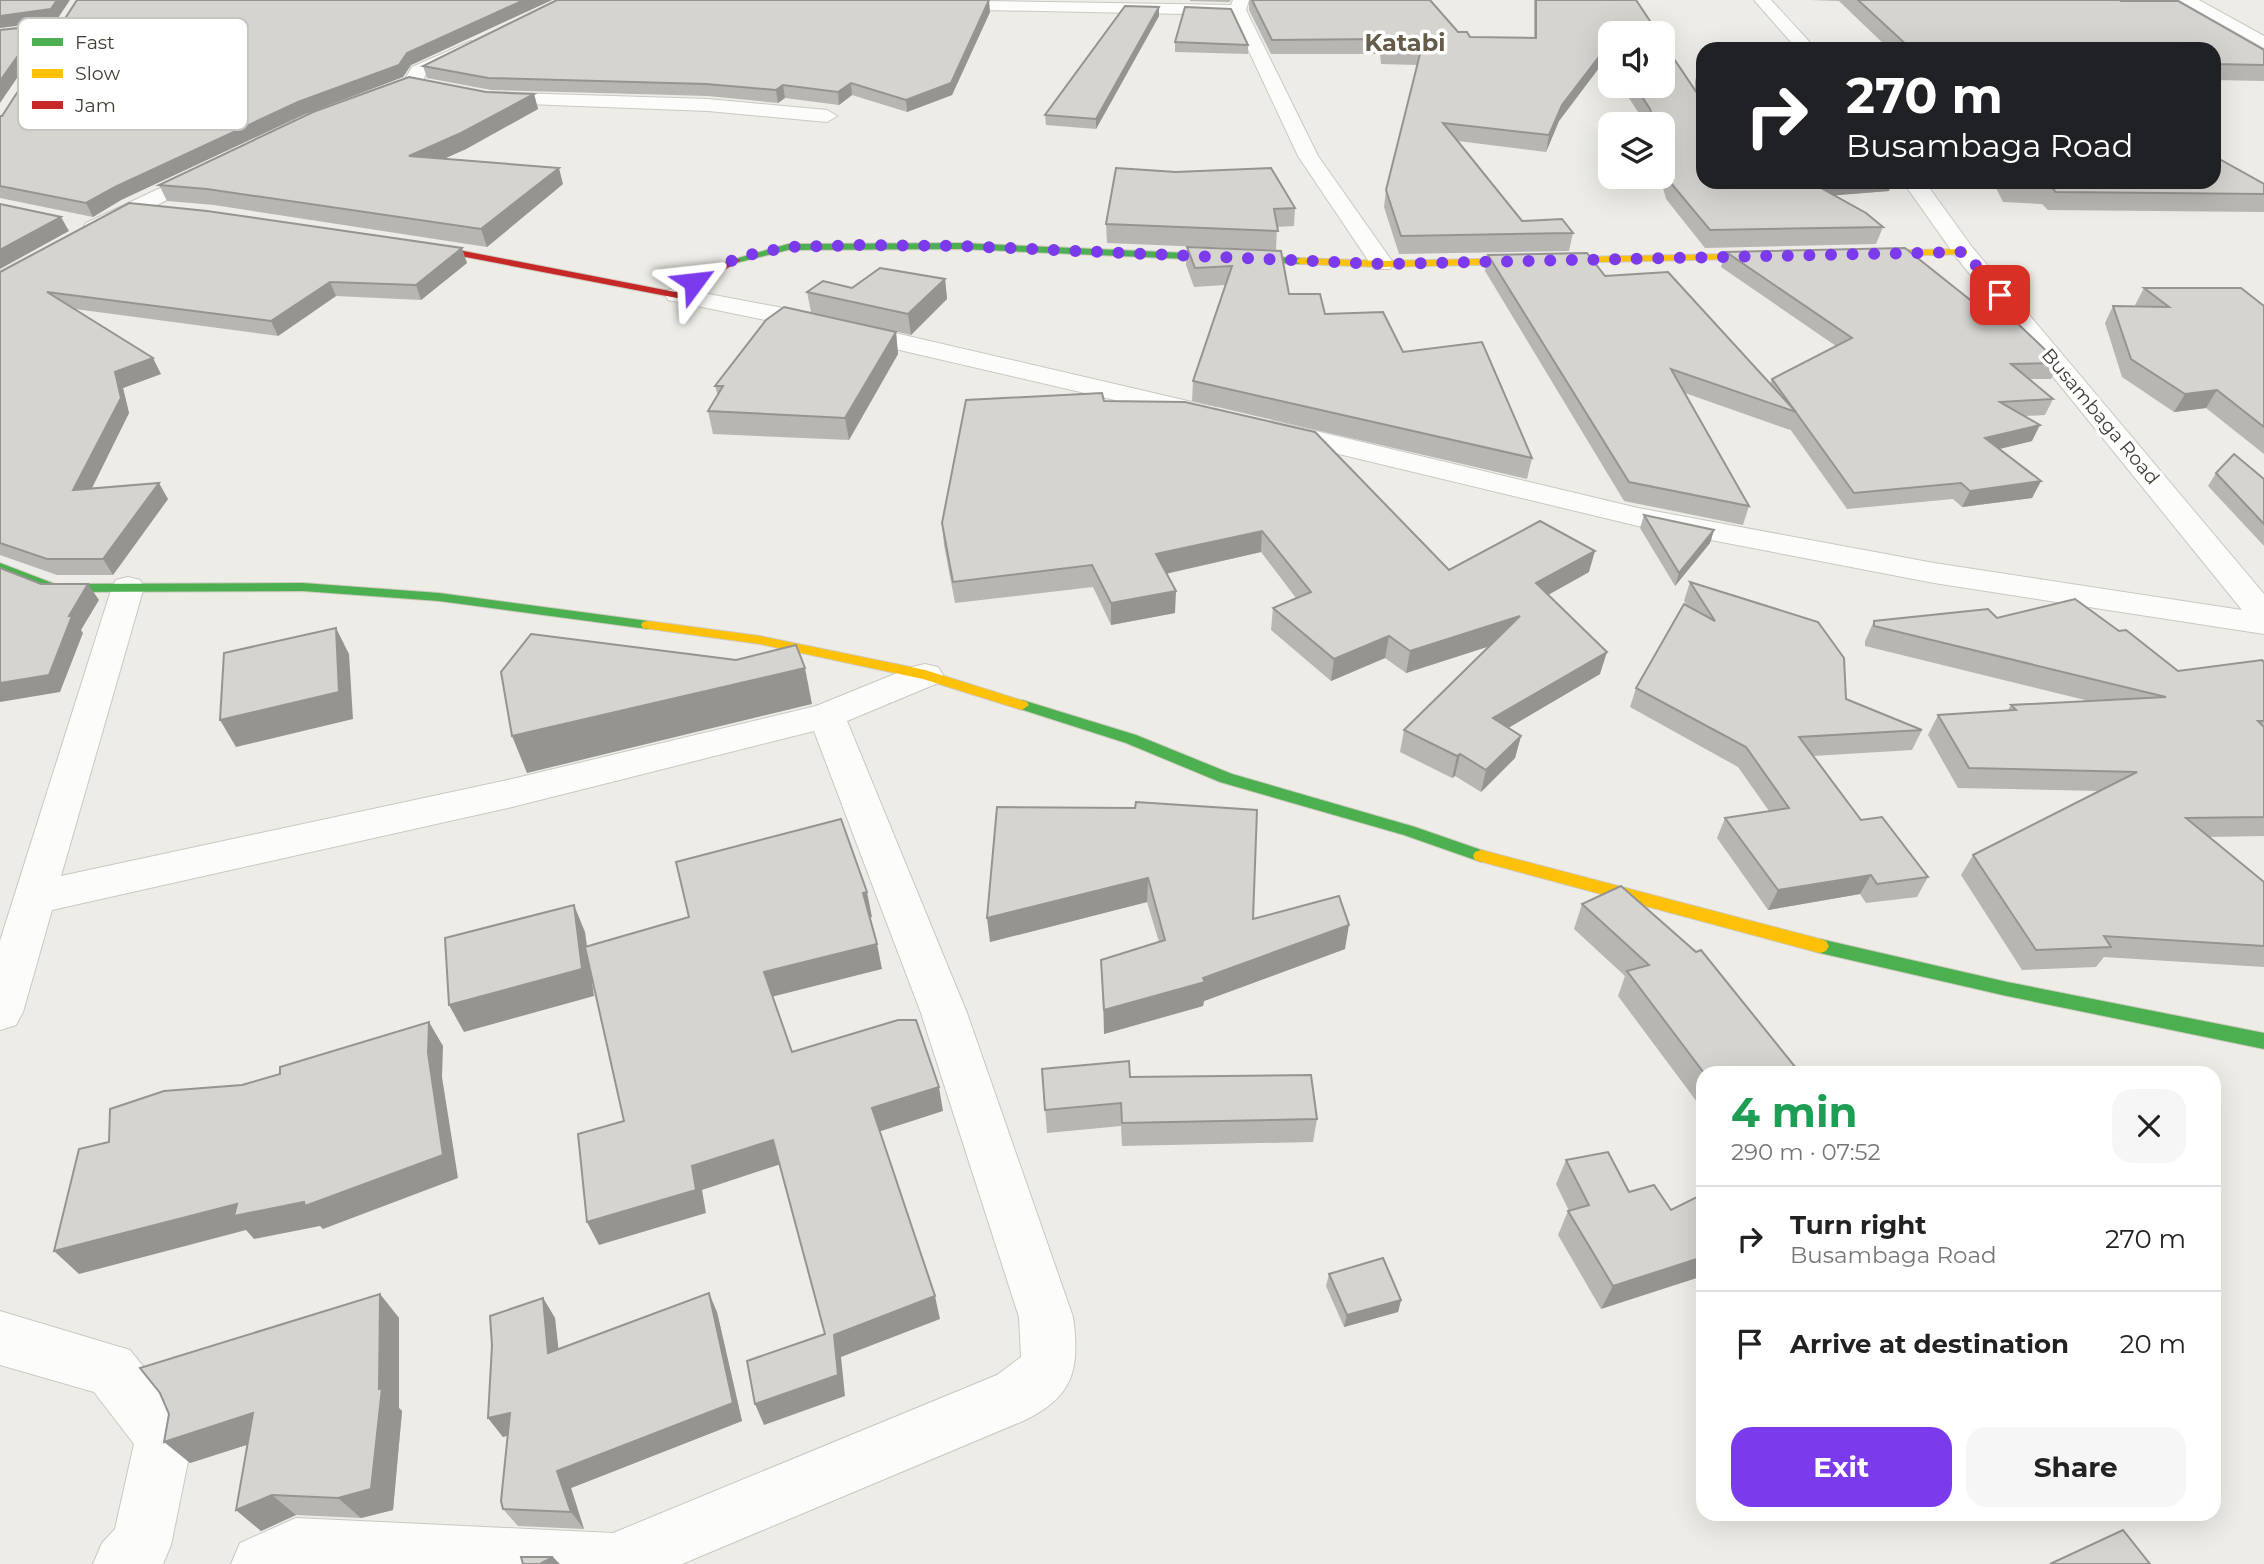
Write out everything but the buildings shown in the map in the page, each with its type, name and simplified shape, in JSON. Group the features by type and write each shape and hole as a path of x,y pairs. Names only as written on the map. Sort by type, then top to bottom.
{"street":[{"path":"1762,0 1801,42"},
{"path":"2187,0 2264,43"},
{"path":"927,4 1240,5 1308,156 1382,264"},
{"path":"70,18 75,9"},
{"path":"0,36 18,34"},
{"path":"349,107 420,84 418,71 495,37"},
{"path":"465,94 491,99 708,105 827,116"},
{"path":"73,231 96,227 223,163"},
{"name":"Busambaga Road","path":"1919,189 1965,252 2264,616"},
{"path":"130,208 166,211"},
{"path":"397,241 514,261 809,321 1638,517 1934,573 2264,624"},
{"path":"677,295 731,261 789,247 974,247 1382,264 1798,256"},
{"path":"1840,255 1965,252"},
{"path":"0,567 52,588 303,587 439,597 761,640 925,675 1131,739 1226,778 1409,831 1493,860 1765,933 2007,989 2264,1041"},
{"path":"0,1012 128,587"},
{"path":"34,898 512,793 826,716 925,675"},
{"path":"261,1564 296,1548 613,1563 962,1416 1016,1397 1044,1371 1051,1353 1046,1317 943,1013 826,716"},
{"path":"0,1338 111,1369 164,1437 141,1545 123,1564"}],"traffic: fast":[{"path":"736,260 788,247 961,246 1300,261"},
{"path":"0,567 53,588 303,587 439,597 648,625"},
{"path":"1022,705 1131,739 1226,778 1409,831 1481,856"},
{"path":"1820,946 2007,989 2264,1041"}],"traffic: slow":[{"path":"1858,254 1964,252"},
{"path":"1300,261 1382,264 1777,256"},
{"path":"648,625 760,640 925,675 1022,705"},
{"path":"1481,856 1820,946"}],"traffic: jam":[{"path":"412,244 677,295 736,260"}],"district":[{"name":"Katabi","path":"1405,43"}],"route":[{"path":"694,282 731,261 753,254 789,247 863,245 961,246 1382,264 1965,252 2000,295"}]}
